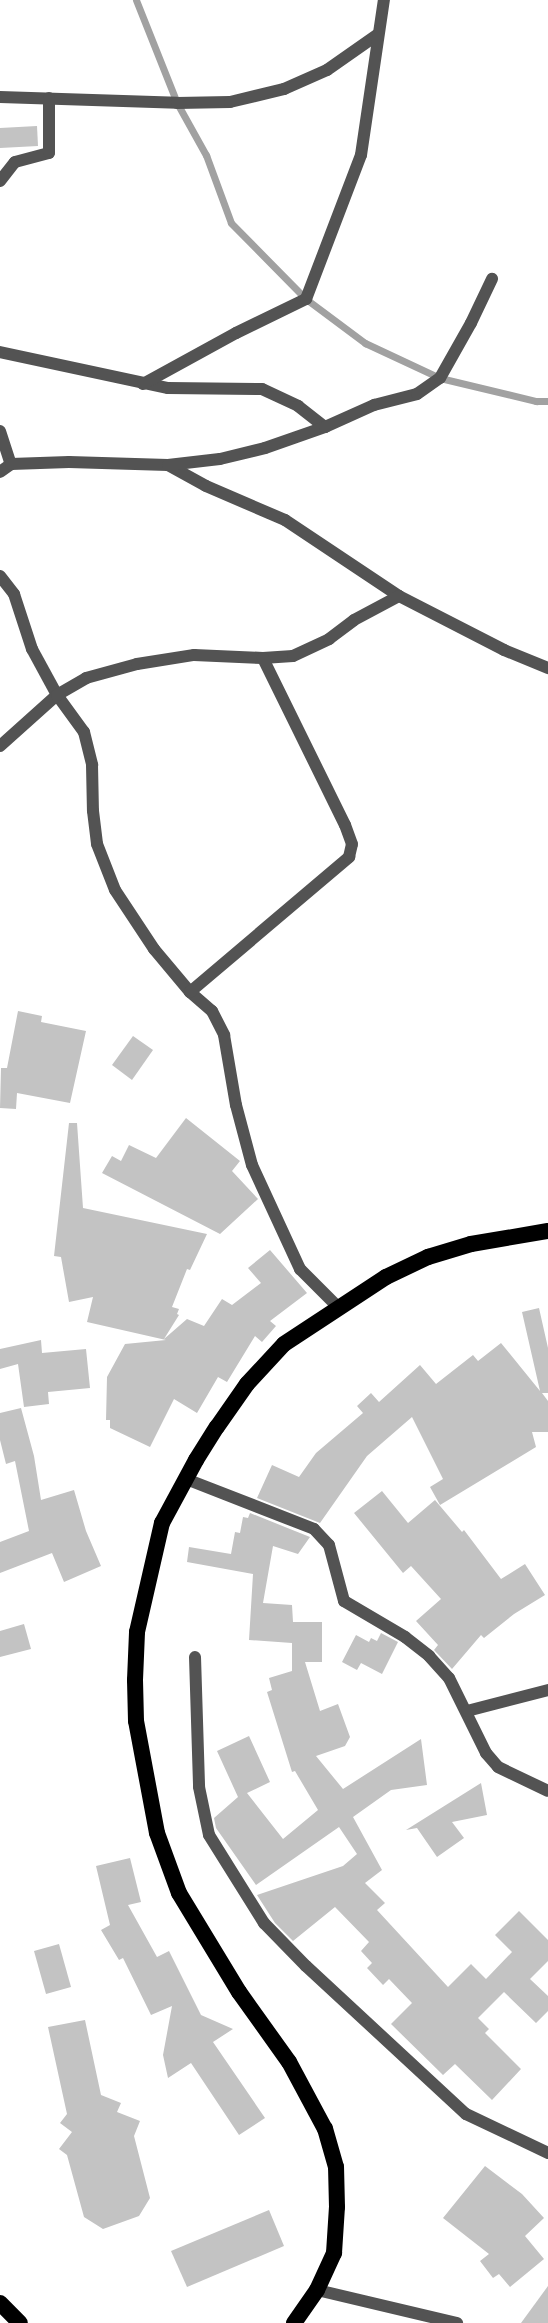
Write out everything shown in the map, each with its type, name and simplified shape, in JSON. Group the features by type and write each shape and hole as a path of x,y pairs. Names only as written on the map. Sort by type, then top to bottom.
{"highway":[{"path":"294,2323 317,2290 334,2253 337,2207 336,2167 325,2129 289,2062 239,1992 179,1893 157,1833 136,1721 137,1632 162,1524 186,1479 247,1384 284,1344 386,1277 429,1257 481,1242 548,1231"},
{"path":"0,2303 20,2323"}],"street":[{"path":"143,384 236,333 306,299 361,155 384,0"},
{"path":"0,97 177,103 231,102 284,89 327,70 377,35"},
{"path":"0,182 15,162 49,153 49,98"},
{"path":"0,431 5,468 69,462 168,465 220,459 265,448 325,427 374,405 417,394 440,378 471,323 492,279"},
{"path":"0,352 143,384 187,389 262,388 298,406 325,427"},
{"path":"168,465 206,486 285,520 399,596 504,650 548,668"},
{"path":"0,576 14,594 32,648 57,695 84,732 92,765 93,811 97,844 115,890 154,949 190,992 212,1011 224,1035 236,1105 252,1165 300,1269 338,1307"},
{"path":"0,746 57,695 86,678 137,664 194,655 263,658 293,656 328,639 354,620 399,596"},
{"path":"190,992 349,857 352,844 345,825 263,658"},
{"path":"186,1479 314,1529 330,1545 344,1601 405,1637 429,1656 449,1678 486,1753 498,1767 548,1791"},
{"path":"195,1657 199,1787 209,1835 264,1923 306,1966 466,2114 548,2152"},
{"path":"467,1711 548,1690"},
{"path":"317,2290 457,2323"}],"building":[{"path":"37,126 38,146 0,148 0,128"},
{"path":"18,1011 42,1016 41,1022 86,1031 70,1103 17,1093 16,1109 0,1108 1,1068 7,1068"},
{"path":"133,1036 153,1050 132,1080 112,1065"},
{"path":"186,1118 240,1161 232,1171 258,1199 220,1234 102,1173 112,1156 121,1161 129,1145 156,1158"},
{"path":"69,1123 77,1123 83,1208 207,1234 190,1270 187,1269 172,1307 179,1309 177,1314 179,1315 164,1339 187,1319 204,1326 222,1299 232,1305 261,1283 248,1268 270,1250 307,1293 270,1321 276,1326 262,1342 255,1336 227,1382 218,1377 197,1413 174,1399 150,1447 110,1428 110,1420 106,1420 107,1377 125,1344 166,1340 87,1322 93,1297 69,1302 61,1257 54,1256"},
{"path":"539,1308 548,1348 548,1393 542,1393 548,1401 548,1432 532,1432 536,1447 440,1505 430,1487 443,1479 412,1417 367,1456 320,1523 257,1498 272,1465 299,1477 316,1453 363,1413 357,1406 371,1393 379,1402 420,1365 436,1384 473,1355 478,1361 501,1343 540,1391 522,1312"},
{"path":"41,1340 42,1353 86,1349 90,1388 48,1392 49,1404 24,1407 18,1364 0,1369 0,1349"},
{"path":"21,1408 34,1456 41,1500 74,1490 86,1531 101,1566 64,1582 52,1553 0,1573 0,1542 29,1531 15,1461 6,1464 0,1440 0,1413"},
{"path":"382,1491 408,1523 435,1500 462,1532 464,1530 501,1579 525,1564 545,1595 514,1614 484,1638 481,1635 452,1669 434,1650 438,1645 416,1621 441,1599 411,1566 403,1573 354,1513"},
{"path":"250,1513 310,1537 298,1554 273,1546 263,1603 292,1605 293,1622 322,1622 322,1662 305,1662 320,1711 338,1704 350,1737 345,1746 316,1756 343,1789 421,1739 427,1785 391,1790 353,1817 382,1870 365,1883 385,1903 377,1910 448,1987 471,1964 486,1979 512,1952 495,1935 519,1911 548,1940 548,1961 530,1979 548,1996 548,2011 536,2023 504,1992 478,2018 489,2029 485,2033 521,2069 492,2100 455,2064 443,2075 391,2024 412,2003 389,1979 383,1985 367,1968 372,1963 361,1951 369,1942 335,1907 293,1941 275,1923 257,1895 343,1866 357,1854 339,1827 256,1885 216,1828 214,1818 238,1797 217,1751 249,1736 270,1782 247,1793 283,1839 318,1810 295,1771 292,1772 267,1692 272,1690 269,1678 292,1671 292,1643 249,1640 253,1574 187,1562 189,1547 231,1554 235,1532 240,1533 243,1517 248,1518"},
{"path":"24,1624 31,1649 0,1657 0,1631"},
{"path":"381,1633 398,1642 382,1674 361,1663 357,1670 342,1662 356,1635 369,1642 371,1638 377,1641"},
{"path":"481,1783 487,1815 452,1822 464,1838 437,1857 417,1828 406,1830"},
{"path":"130,1858 141,1902 128,1905 157,1957 169,1951 201,2015 233,2029 213,2042 265,2118 239,2135 191,2063 168,2078 163,2055 172,2006 151,2015 123,1958 119,1960 101,1930 110,1925 96,1866"},
{"path":"59,1944 71,1987 46,1994 34,1951"},
{"path":"85,2020 101,2095 121,2103 117,2112 140,2121 134,2136 150,2198 139,2216 103,2229 84,2217 67,2155 59,2149 72,2132 60,2123 67,2114 48,2027"},
{"path":"485,2166 522,2194 544,2218 525,2236 544,2259 510,2287 499,2274 493,2278 480,2261 489,2254 443,2218"},
{"path":"269,2210 284,2246 187,2287 171,2251"},
{"path":"548,2286 548,2323 521,2323"}],"waterway":[{"path":"136,0 177,103 206,155 231,223 306,299 365,343 440,378 536,401 548,401"}]}
